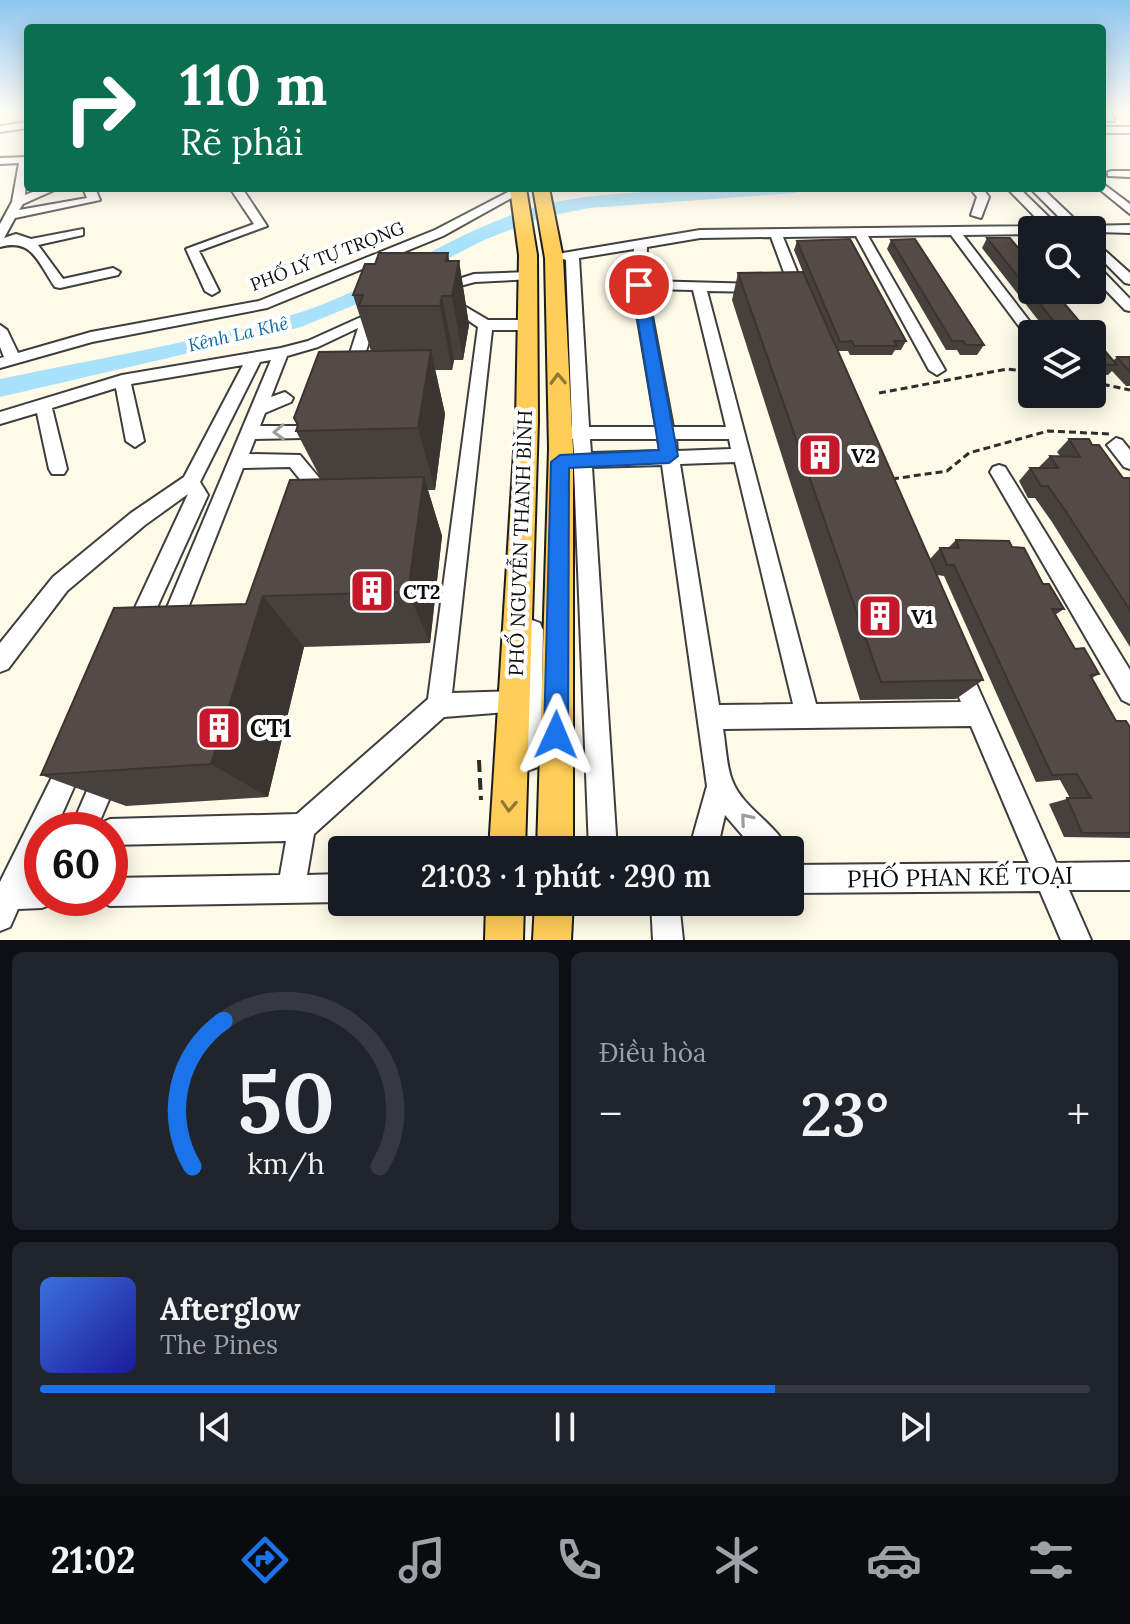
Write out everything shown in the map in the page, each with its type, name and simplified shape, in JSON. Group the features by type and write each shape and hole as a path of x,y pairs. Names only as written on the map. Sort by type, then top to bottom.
{"main road":[{"path":"519,192 538,234"},
{"path":"538,234 541,192"},
{"name":"PHỐ NGUYỄN THANH BÌNH","path":"538,234 563,257 571,433 556,836"},
{"name":"PHỐ NGUYỄN THANH BÌNH","path":"508,836 527,421 526,325 529,276 538,234"},
{"path":"504,940 505,916"},
{"path":"552,940 553,916"}],"street":[{"path":"0,161 24,159"},
{"path":"0,235 24,162"},
{"path":"1112,174 1130,174"},
{"path":"1106,189 1130,210"},
{"path":"10,209 45,192"},
{"path":"212,291 192,249 261,226 239,192"},
{"name":"PHỐ LÝ TỰ TRỌNG","path":"6,361 91,337 262,305 439,233 513,192"},
{"path":"977,215 983,197 979,192"},
{"path":"1017,192 1041,216"},
{"path":"1040,192 1065,216"},
{"path":"10,209 91,194"},
{"path":"1106,229 1130,229"},
{"path":"563,257 700,234 1018,230"},
{"path":"859,231 937,370"},
{"path":"954,231 1021,320"},
{"path":"0,243 16,238 30,243 79,232"},
{"path":"775,232 783,288 809,318"},
{"path":"30,243 60,284 113,272"},
{"path":"641,245 639,285 666,433 720,786 707,836"},
{"path":"1106,257 1130,280"},
{"path":"526,325 485,325 429,292 474,278 529,276"},
{"path":"1106,282 1130,307"},
{"path":"639,285 783,288"},
{"path":"699,286 807,714"},
{"path":"0,418 122,380 281,353 313,344 392,307"},
{"path":"348,387 369,318"},
{"path":"439,705 485,325"},
{"path":"0,330 6,361"},
{"path":"170,638 256,410 281,386 281,353"},
{"path":"0,661 60,584 138,519 191,482 254,358"},
{"path":"122,380 135,441"},
{"path":"43,403 58,469"},
{"path":"247,433 303,432 333,408"},
{"path":"571,433 735,433"},
{"path":"1118,440 1130,462"},
{"path":"602,836 571,461 742,455"},
{"path":"235,461 294,460 317,486 309,516"},
{"path":"999,472 1130,692"},
{"path":"125,653 199,495 191,482"},
{"path":"529,758 532,630"},
{"path":"952,656 1076,940"},
{"path":"291,888 302,827 439,705 514,701"},
{"path":"711,717 977,714"},
{"path":"3,903 84,738"},
{"path":"91,812 113,760"},
{"path":"720,786 760,836"},
{"path":"128,832 302,827"},
{"name":"PHỐ PHAN KẾ TOẠI","path":"804,874 1130,876"},
{"path":"128,892 328,888"},
{"path":"3,903 24,898"},
{"path":"666,916 668,940"}],"path":[{"path":"879,393 1007,369 1018,370"},
{"path":"1106,385 1130,390"},
{"path":"890,479 947,471 969,453 1048,431 1118,440"},
{"path":"479,760 481,800"}],"building":[{"path":"987,238 1010,238 1018,248 1018,277"},
{"path":"850,239 906,341 894,341 897,346 854,346 852,341 840,342 797,241"},
{"path":"915,239 984,345 952,341 891,240"},
{"path":"379,253 448,253 446,261 459,261 452,296 442,296 440,306 359,306 363,295 353,295 365,264 375,264"},
{"path":"803,272 983,680 881,682 738,273"},
{"path":"1040,304 1065,304 1078,320 1053,320"},
{"path":"431,350 418,428 296,431 298,425 294,418 319,352"},
{"path":"1106,352 1117,365 1106,365"},
{"path":"1117,357 1130,357 1130,372"},
{"path":"1069,439 1089,439 1092,445 1099,445 1123,478 1130,478 1130,610 1065,510 1048,486 1041,486 1030,468 1058,468 1050,456 1080,457"},
{"path":"424,477 408,592 263,596 211,764 41,775 114,608 246,604 290,480"},
{"path":"956,540 1009,541 1012,547 1024,548 1043,584 1049,584 1064,609 1052,609 1075,649 1084,648 1099,674 1090,675 1116,721 1126,721 1130,727 1130,833 1082,833 1067,798 1091,798 1077,774 1052,775 954,565 947,565 940,548 959,548"}],"waterway":[{"name":"Kênh La Khê","path":"0,388 293,322 361,294 477,236 535,213 589,203 740,192"}],"place":[{"name":"V2","path":"820,455"},
{"name":"CT2","path":"372,591"},
{"name":"V1","path":"880,616"},
{"name":"CT1","path":"219,728"}],"route":[{"path":"556,735 560,462 669,456 639,285"}]}
